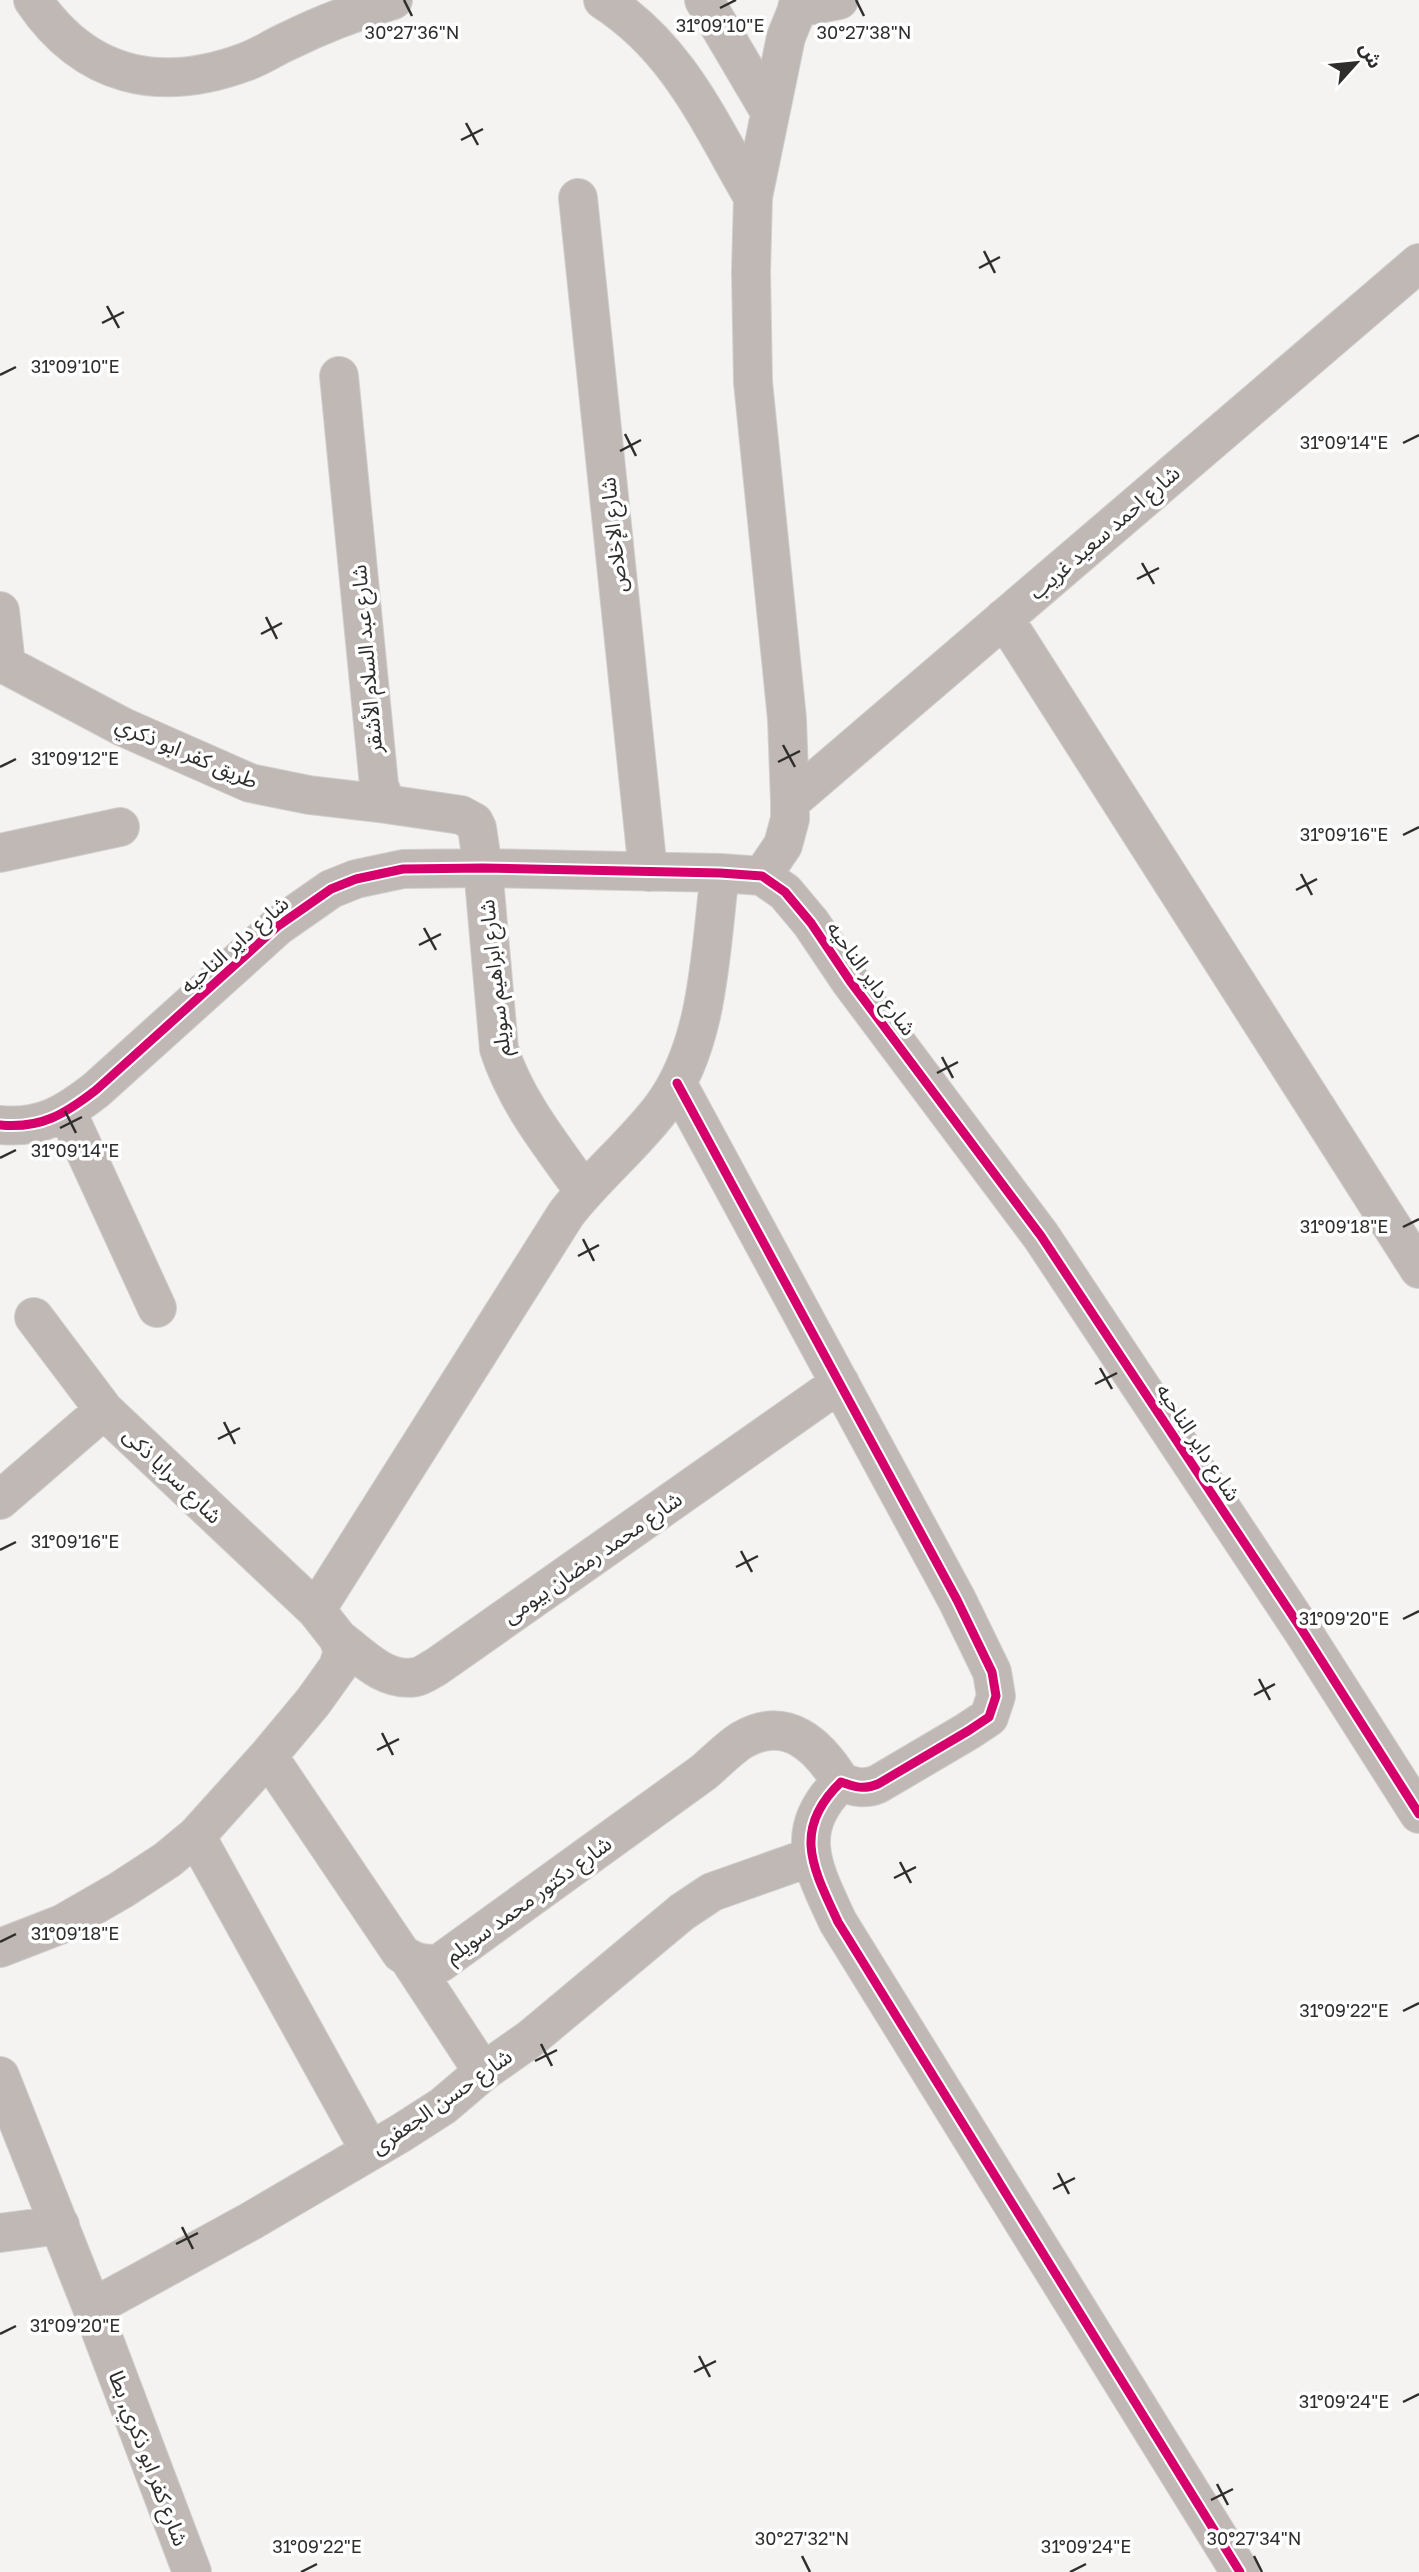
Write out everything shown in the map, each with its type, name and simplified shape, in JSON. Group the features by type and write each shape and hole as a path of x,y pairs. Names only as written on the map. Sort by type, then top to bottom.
{"street":[{"path":"33,0 48,23 81,53 122,72 160,77 200,75 246,62 288,40 354,12 393,0"},
{"path":"603,0 652,38 678,68 752,197"},
{"path":"704,0 770,112"},
{"path":"762,876 783,845 790,819 790,802 787,719 753,382 752,197 786,37 799,4 839,0"},
{"name":"شارع الإخلاص","path":"578,198 648,872"},
{"name":"شارع احمد سعيد غريب","path":"790,802 1419,263"},
{"name":"شارع عبد السلام الأشقر","path":"339,376 375,763 386,804"},
{"path":"0,611 3,665"},
{"path":"1004,618 1419,1269"},
{"name":"طريق كفر ابو ذكري","path":"3,665 123,727 250,783 386,804"},
{"path":"386,804 461,815 474,822 483,868"},
{"path":"0,853 120,827"},
{"name":"شارع داير الناحيه","path":"0,1125 38,1123 67,1112 96,1090 278,926 331,889 356,879 402,869 483,868 762,876 785,892 810,923 850,981 1041,1236 1302,1630 1419,1814"},
{"name":"شارع ابراهيم سويلم","path":"483,868 499,1049 519,1098 584,1191"},
{"path":"0,1948 62,1924 167,1860 196,1836 268,1756 338,1667 343,1651 326,1623 528,1273 584,1191 662,1107 677,1083 689,1057 704,998 720,873"},
{"path":"677,1083 957,1600 992,1672 996,1696 989,1717 878,1784 869,1788 857,1788 841,1782 827,1795 815,1815 811,1857 838,1922 1240,2572"},
{"path":"67,1112 157,1308"},
{"name":"شارع سرايا ذكى","path":"34,1317 104,1410 326,1623"},
{"name":"شارع محمد رمضان بيومى","path":"326,1623 374,1667 394,1677 416,1677 436,1667 840,1383"},
{"path":"0,1500 104,1410"},
{"name":"شارع دكتور محمد سويلم","path":"410,1959 419,1963 440,1963 704,1772 743,1740 766,1732 789,1731 812,1745 827,1760 841,1782"},
{"path":"268,1756 401,1953 410,1959 483,2072"},
{"path":"196,1836 370,2151"},
{"name":"شارع حسن الجعفرى","path":"92,2308 251,2221 443,2106 483,2072 530,2039 682,1912 712,1892 811,1857"},
{"path":"0,2076 60,2225 0,2233"},
{"name":"شارع كفر ابو ذكري, بطا","path":"60,2225 192,2572"}],"cycle path":[{"path":"0,1125 15,1126 40,1122 74,1106 96,1090 278,926 331,889 356,879 403,869 483,868 762,876 785,892 811,923 850,981 1041,1236 1302,1630 1419,1814"},
{"path":"677,1083 957,1600 992,1672 996,1696 989,1717 878,1784 860,1787 841,1782 825,1800 811,1833 811,1850 821,1884 838,1922 1240,2572"}]}
